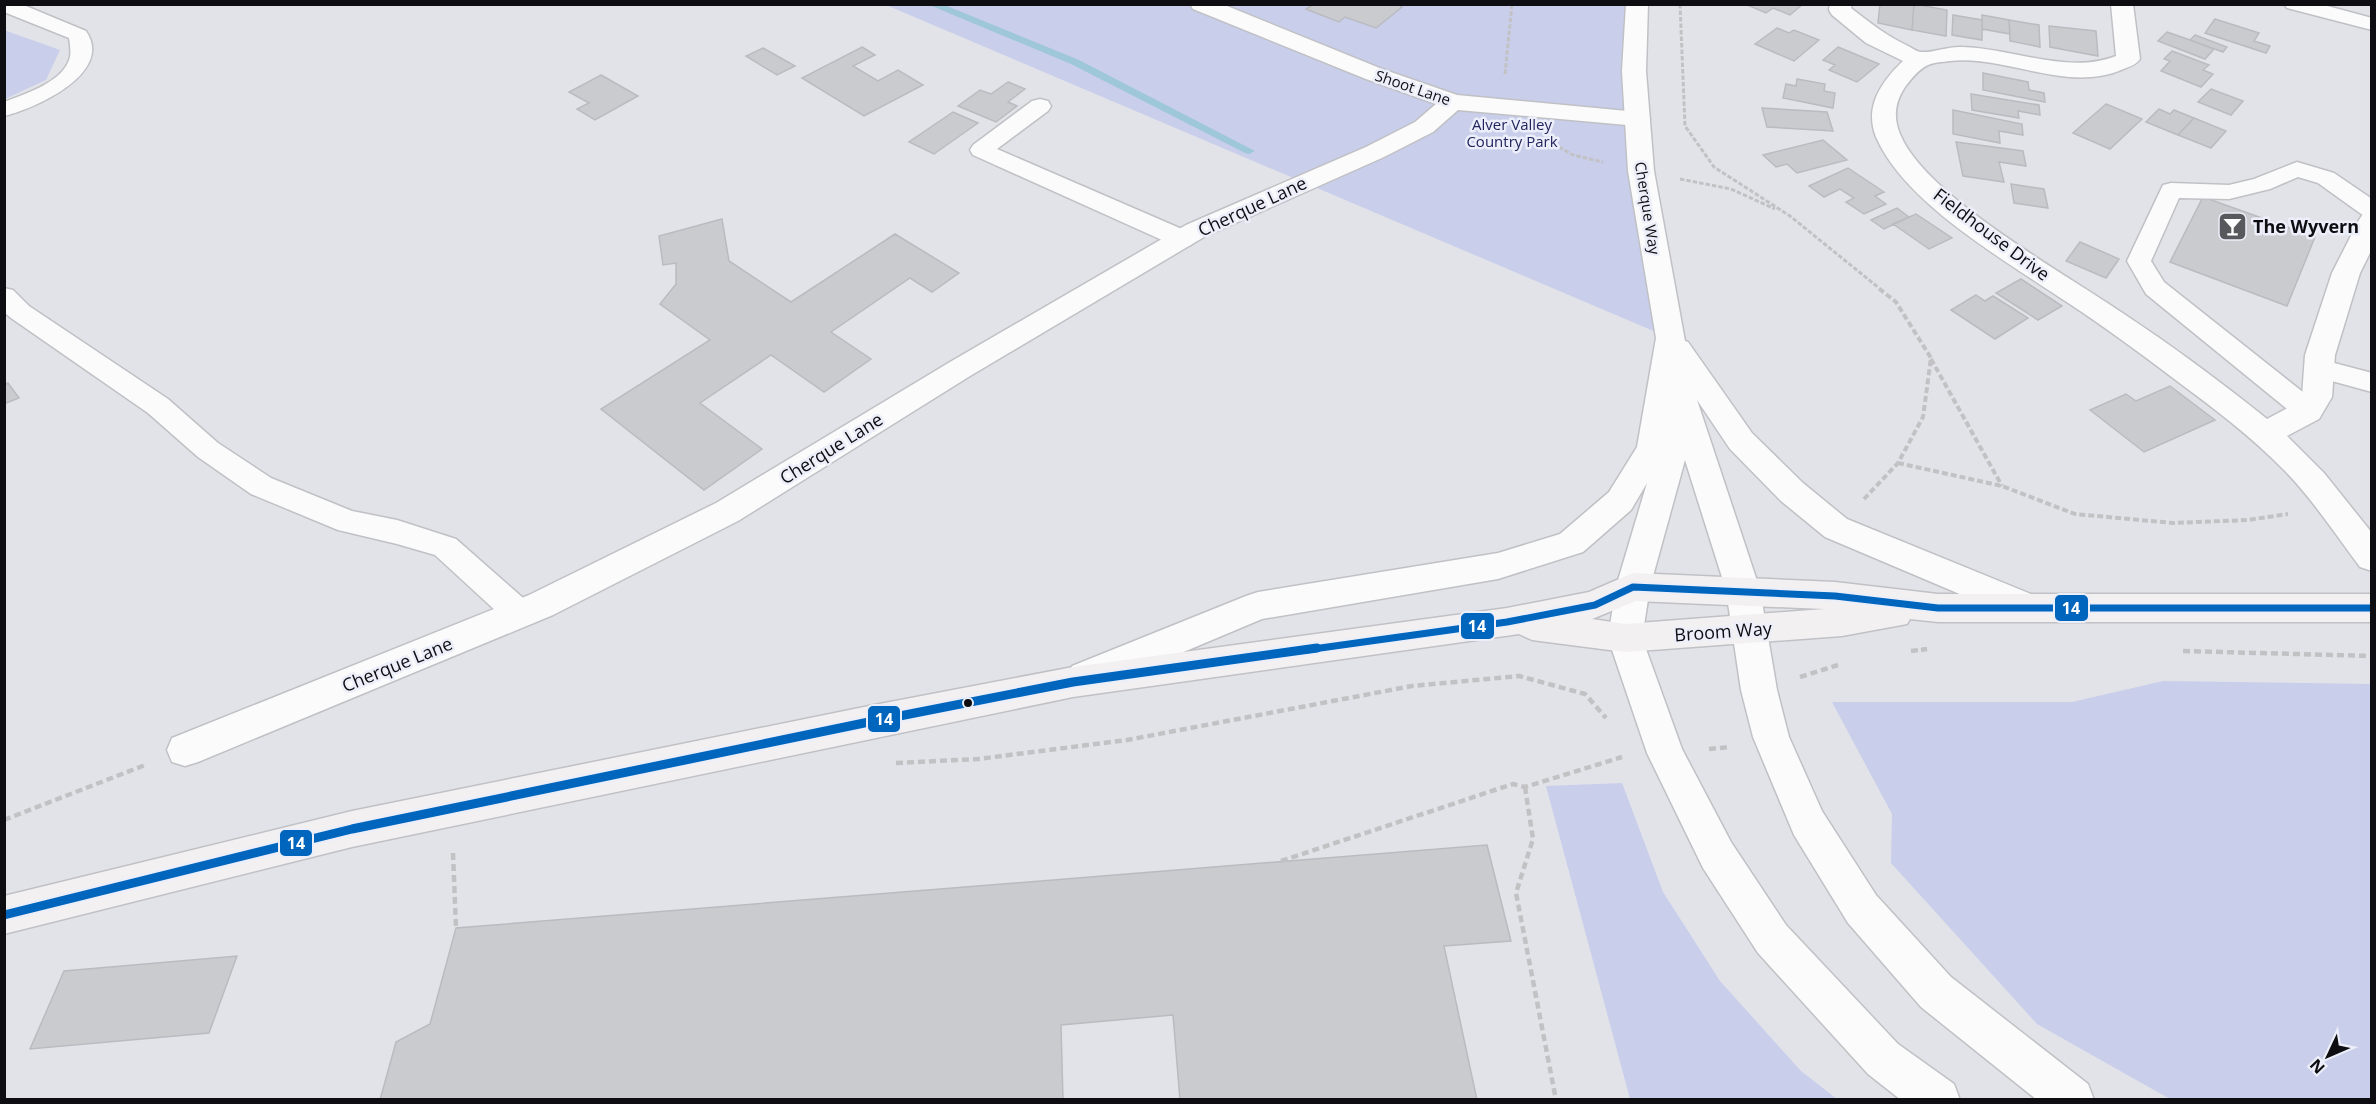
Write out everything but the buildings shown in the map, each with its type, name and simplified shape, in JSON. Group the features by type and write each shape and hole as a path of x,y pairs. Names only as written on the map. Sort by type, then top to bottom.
{"main road":[{"name":"Broom Way","path":"4,915 352,829 1073,682 1507,622 1595,605 1633,587 1835,596 1938,608 2372,608"},
{"name":"Broom Way","path":"1507,622 1625,639 1842,622 1938,608"}],"street":[{"name":"Shoot Lane","path":"1201,4 1374,74 1453,102 1638,119"},
{"name":"Cherque Way","path":"1637,4 1634,71 1641,171 1670,338 1684,410 1743,591 1759,690 1772,737 1808,823 1862,909 1936,992 2072,1100"},
{"path":"1841,4 1840,10 1874,38 1918,60 1946,54 1975,54 2095,71 2118,66 2128,59 2122,4"},
{"name":"Fieldhouse Drive","path":"1918,60 1897,82 1884,106 1885,128 1894,147 1917,176 1949,206 1992,239 2188,373 2265,434 2303,470 2372,558"},
{"name":"Cherque Lane","path":"185,750 541,605 727,512 960,369 1182,239 1424,128 1453,102"},
{"path":"2265,434 2308,411 2318,397 2320,355 2346,273 2372,220"},
{"path":"1670,338 1742,441 1792,492 1836,528 2026,607"},
{"path":"1073,682 1258,606 1498,566 1571,543 1620,501 1652,448 1670,338"},
{"name":"Cherque Way","path":"1625,639 1633,587 1684,410"},
{"path":"1625,639 1651,752 1772,939 1883,1059 1938,1100"}],"lane":[{"path":"2294,4 2372,24"},
{"path":"4,5 79,35 80,59 69,76 48,90 4,110"},
{"path":"1040,106 981,150 1182,239"},
{"path":"2308,411 2155,288 2139,261 2171,190 2229,192 2262,184 2297,168 2326,178 2372,212"},
{"path":"4,296 20,312 158,406 208,450 261,486 348,522 397,532 445,547 520,614"},
{"path":"2319,368 2372,382"}],"path":[{"path":"1497,107 1508,62 1512,4"},
{"path":"1680,4 1685,126 1714,167 1790,216 1896,302 1931,358 2002,486"},
{"path":"1836,528 1898,463 1923,417 1931,358"},
{"path":"1898,463 2002,486 2075,514 2173,523 2248,520 2334,507"},
{"path":"1759,690 1853,660 1842,622"},
{"path":"1905,652 1937,649"},
{"path":"2181,651 2372,656"},
{"path":"888,764 978,759 1126,740 1412,686 1519,676 1585,693 1607,719"},
{"path":"1281,861 1513,784 1525,788 1651,752 1732,747 1728,737"},
{"path":"4,820 185,750"},
{"path":"1525,788 1533,839 1516,893 1556,1100"},
{"path":"453,846 456,928"}],"green space":[{"name":"Alver Valley Country Park","path":"886,5 1633,5 1670,338"},
{"path":"4,30 60,50 46,80 5,99"},
{"path":"2163,681 2371,684 2371,1099 2170,1099 2037,1024 1891,863 1892,814 1832,702 2072,702"},
{"path":"1622,783 1663,892 1720,981 1801,1071 1837,1099 1630,1099 1546,786"}],"waterway":[{"path":"932,4 1075,62 1249,151"}],"transit line":[{"name":"14","path":"4,915 352,829 869,722 1073,682 1507,622 1595,605 1633,587 1835,596 1938,608 2372,608"}],"place":[{"name":"The Wyvern","path":"2232,226"}]}
